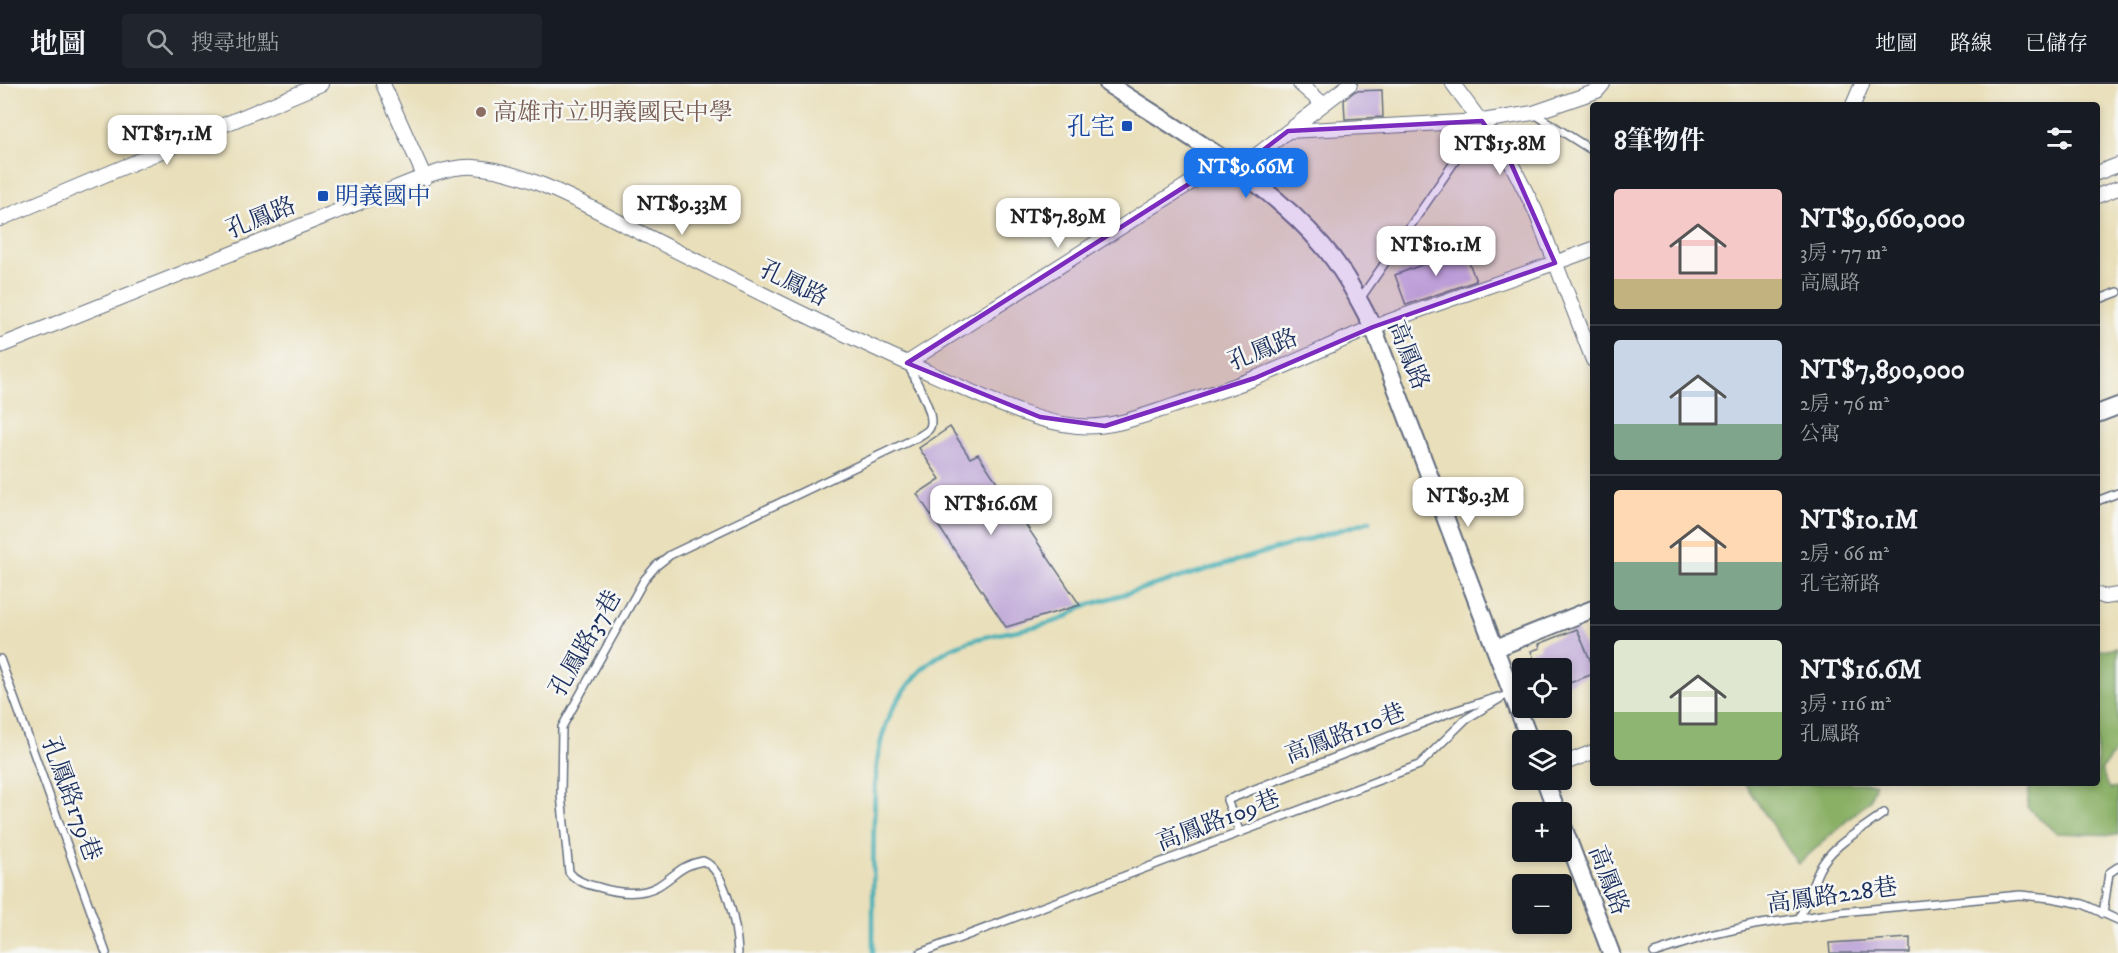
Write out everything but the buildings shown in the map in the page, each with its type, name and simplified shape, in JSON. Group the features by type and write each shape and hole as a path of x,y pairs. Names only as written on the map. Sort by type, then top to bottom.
{"street":[{"path":"0,219 321,84"},
{"path":"383,84 424,178"},
{"name":"高鳳路","path":"1108,84 1231,166 1294,216 1323,246 1342,271 1373,327 1512,692"},
{"path":"1300,84 1323,104"},
{"path":"907,363 1288,131 1350,84"},
{"path":"1454,84 1510,161 1534,210 1590,352"},
{"path":"1288,131 1482,121 1533,113 1597,91 1603,84"},
{"path":"1854,102 1862,84"},
{"path":"2100,172 2118,165"},
{"name":"孔鳳路","path":"0,346 424,178 453,169 470,167 489,169 534,182 907,363 993,401 1040,417 1079,426 1105,426 1135,418 1255,378 1373,327 1590,250"},
{"path":"2100,195 2118,188"},
{"path":"2100,413 2118,406"},
{"path":"2100,595 2105,597 2118,595"},
{"path":"1496,648 1590,614"},
{"path":"1572,760 1590,753"},
{"name":"高鳳路","path":"1572,850 1611,953"}],"lane":[{"path":"1533,113 1590,149"},
{"path":"1359,301 1482,121"},
{"path":"2100,299 2118,292"},
{"name":"孔鳳路37巷","path":"738,953 731,906 709,863 703,861 680,868 659,885 642,892 612,891 572,876 569,872 561,795 562,727 644,580 656,566 670,555 929,430 932,423 931,413 907,363"},
{"path":"2100,500 2118,493"},
{"name":"孔鳳路179巷","path":"0,658 106,953"},
{"name":"高鳳路109巷","path":"920,953 1419,765 1466,719 1512,692"},
{"name":"高鳳路110巷","path":"1240,833 1227,800 1451,712 1512,692"},
{"path":"1799,919 1820,868 1828,858 1841,845 1884,813"},
{"path":"2103,914 2109,873 2118,867"},
{"name":"高鳳路228巷","path":"1654,953 1710,935 1754,925 1928,903 2020,895 2082,904 2118,920"}],"highlighted area":[{"path":"1482,121 1510,161 1555,263 1373,327 1255,378 1105,426 1040,417 907,363 1225,161 1237,170 1288,131"}],"green space":[{"path":"2118,647 2118,748 2101,770 2110,789 2118,788 2118,835 2056,833 2027,807 2030,786 2100,786 2100,650"},
{"path":"1746,786 1875,786 1870,800 1798,864"}],"waterway":[{"path":"873,953 873,854 876,771 880,746 887,722 896,703 916,676 932,661 953,647 968,642 1048,624 1065,618 1081,607 1370,521"}],"place":[{"name":"高雄市立明義國民中學","path":"481,112"},
{"name":"孔宅","path":"1127,126"},
{"name":"明義國中","path":"323,196"}]}
